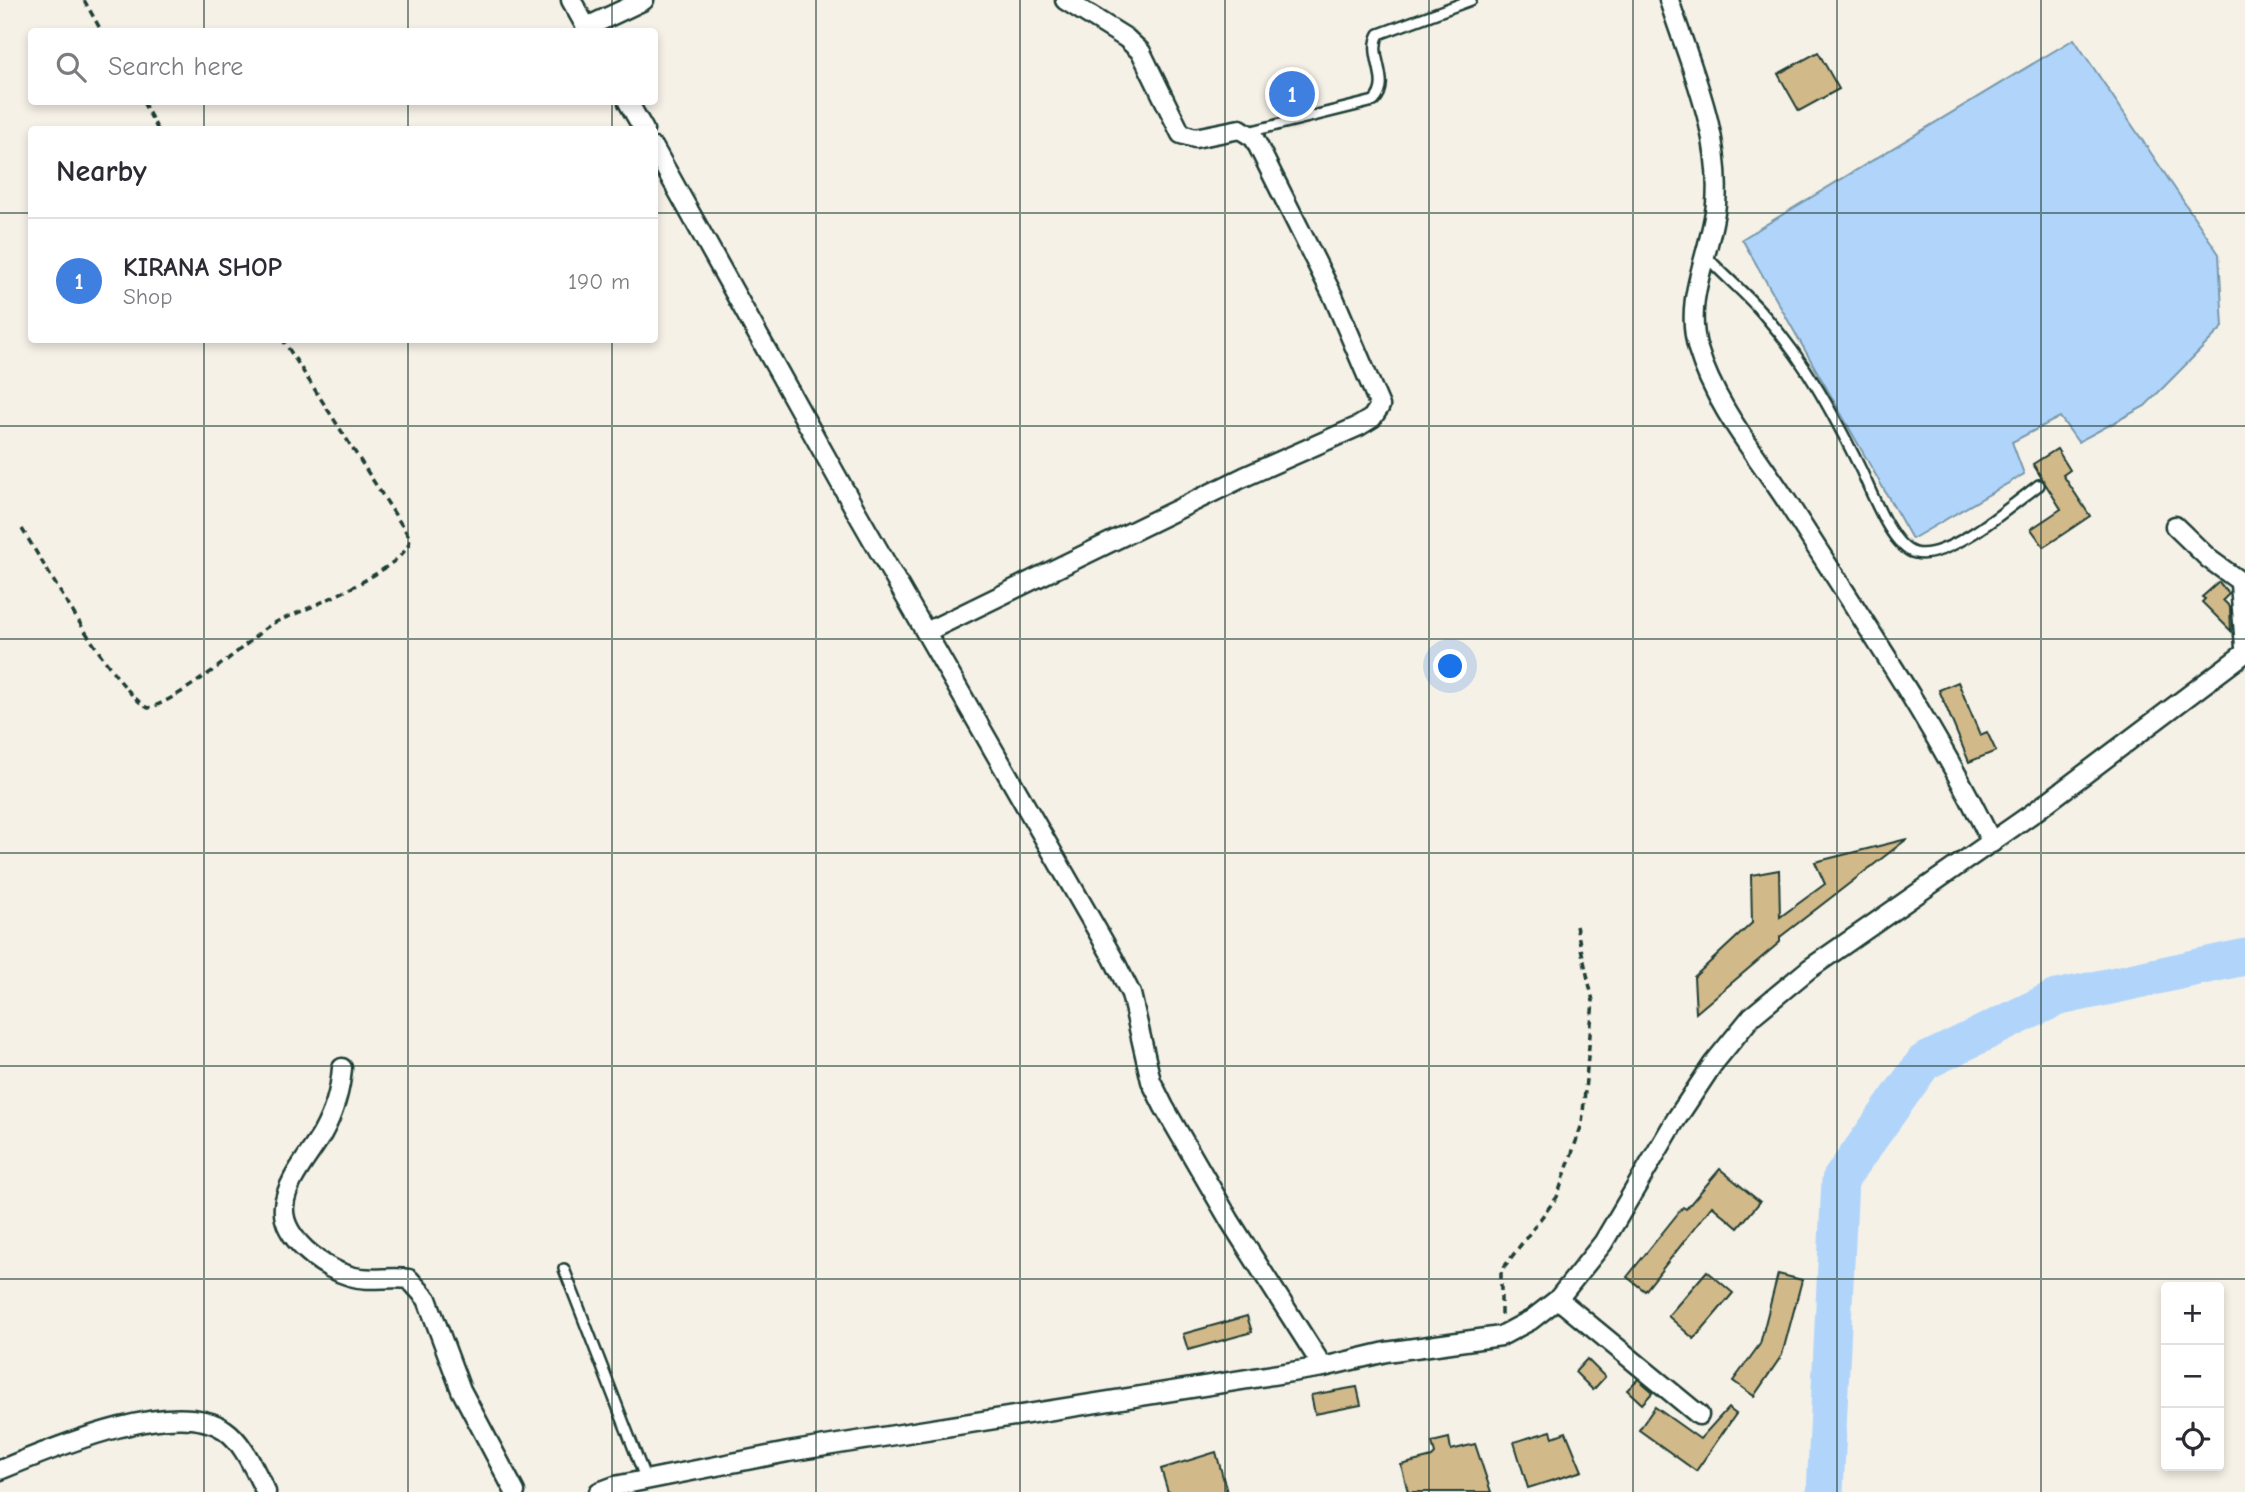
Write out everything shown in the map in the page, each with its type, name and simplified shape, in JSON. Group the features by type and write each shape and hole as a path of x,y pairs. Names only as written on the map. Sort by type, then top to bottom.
{"street":[{"path":"571,0 587,28"},
{"path":"590,28 644,0"},
{"path":"926,632 1232,483 1359,426 1377,413 1378,397 1334,298 1260,149 1247,132 1229,130 1195,138 1181,134 1141,52 1126,37 1065,0"},
{"path":"1669,0 1710,128 1716,163 1716,203 1706,255 1693,297 1693,320 1698,348 1723,405 1913,702 1969,796 1992,843"},
{"path":"630,105 642,126"},
{"path":"658,155 1113,958 1131,994 1151,1081 1164,1107 1230,1221 1323,1367"},
{"path":"2175,527 2242,585 2245,647"},
{"path":"599,1492 788,1452 1323,1367 1385,1352 1501,1336 1531,1320 1558,1299 1604,1242 1675,1121 1713,1064 1752,1016 1809,969 1992,843 2245,653"},
{"path":"342,1068 340,1093 333,1112 291,1186 284,1205 285,1219 310,1254 331,1269 365,1279 409,1279 419,1288 427,1299 461,1390 515,1492"},
{"path":"1558,1299 1699,1415"},
{"path":"0,1470 65,1444 130,1424 181,1420 204,1422 224,1429 237,1442 266,1492"}],"lane":[{"path":"1247,132 1374,101 1382,89 1376,50 1379,34 1471,0"},
{"path":"1706,255 1764,314 1806,369 1832,412 1891,530 1906,550 1929,553 1962,539 2039,485"},
{"path":"564,1269 646,1480"}],"path":[{"path":"84,0 100,28"},
{"path":"145,105 156,126"},
{"path":"22,529 102,656 131,694 148,708 229,658 272,624 322,603 397,560 408,548 410,538 285,343"},
{"path":"1501,1336 1501,1270 1557,1198 1582,1124 1593,1001 1576,926"}],"water":[{"path":"2074,39 2219,254 2223,327 2145,406 2078,442 2060,417 2012,442 2024,474 1912,539 1742,239"}],"building":[{"path":"1818,52 1839,89 1799,111 1778,74"},
{"path":"2057,449 2070,470 2063,475 2090,516 2044,547 2031,529 2061,509 2033,464"},
{"path":"2219,582 2229,594 2223,600 2230,607 2231,631 2202,602 2205,599 2202,597"},
{"path":"1958,682 1980,735 1987,732 1996,751 1969,762 1939,690"},
{"path":"1907,839 1780,937 1780,942 1696,1013 1694,977 1752,923 1751,875 1779,870 1780,917 1825,884 1815,862"},
{"path":"1720,1169 1760,1202 1738,1228 1712,1206 1645,1291 1627,1277 1683,1207 1686,1209"},
{"path":"1707,1271 1733,1293 1694,1339 1668,1316"},
{"path":"1778,1274 1802,1280 1782,1355 1754,1396 1733,1381 1760,1344"},
{"path":"1247,1316 1252,1332 1188,1350 1183,1334"},
{"path":"1587,1359 1605,1377 1593,1390 1575,1372"},
{"path":"1638,1379 1653,1392 1642,1404 1627,1390"},
{"path":"1357,1387 1361,1405 1315,1414 1311,1395"},
{"path":"1655,1407 1700,1439 1728,1408 1736,1414 1696,1471 1639,1430"},
{"path":"1551,1431 1553,1437 1566,1432 1582,1471 1528,1488 1514,1442"},
{"path":"1449,1438 1451,1450 1475,1444 1491,1492 1408,1492 1401,1465 1432,1457 1435,1454 1432,1442"},
{"path":"1216,1452 1227,1492 1168,1492 1161,1469"}],"waterway":[{"path":"1825,1492 1840,1180 1924,1062 2056,998 2245,957"}],"place":[{"name":"KIRANA SHOP","path":"1292,94"}]}
